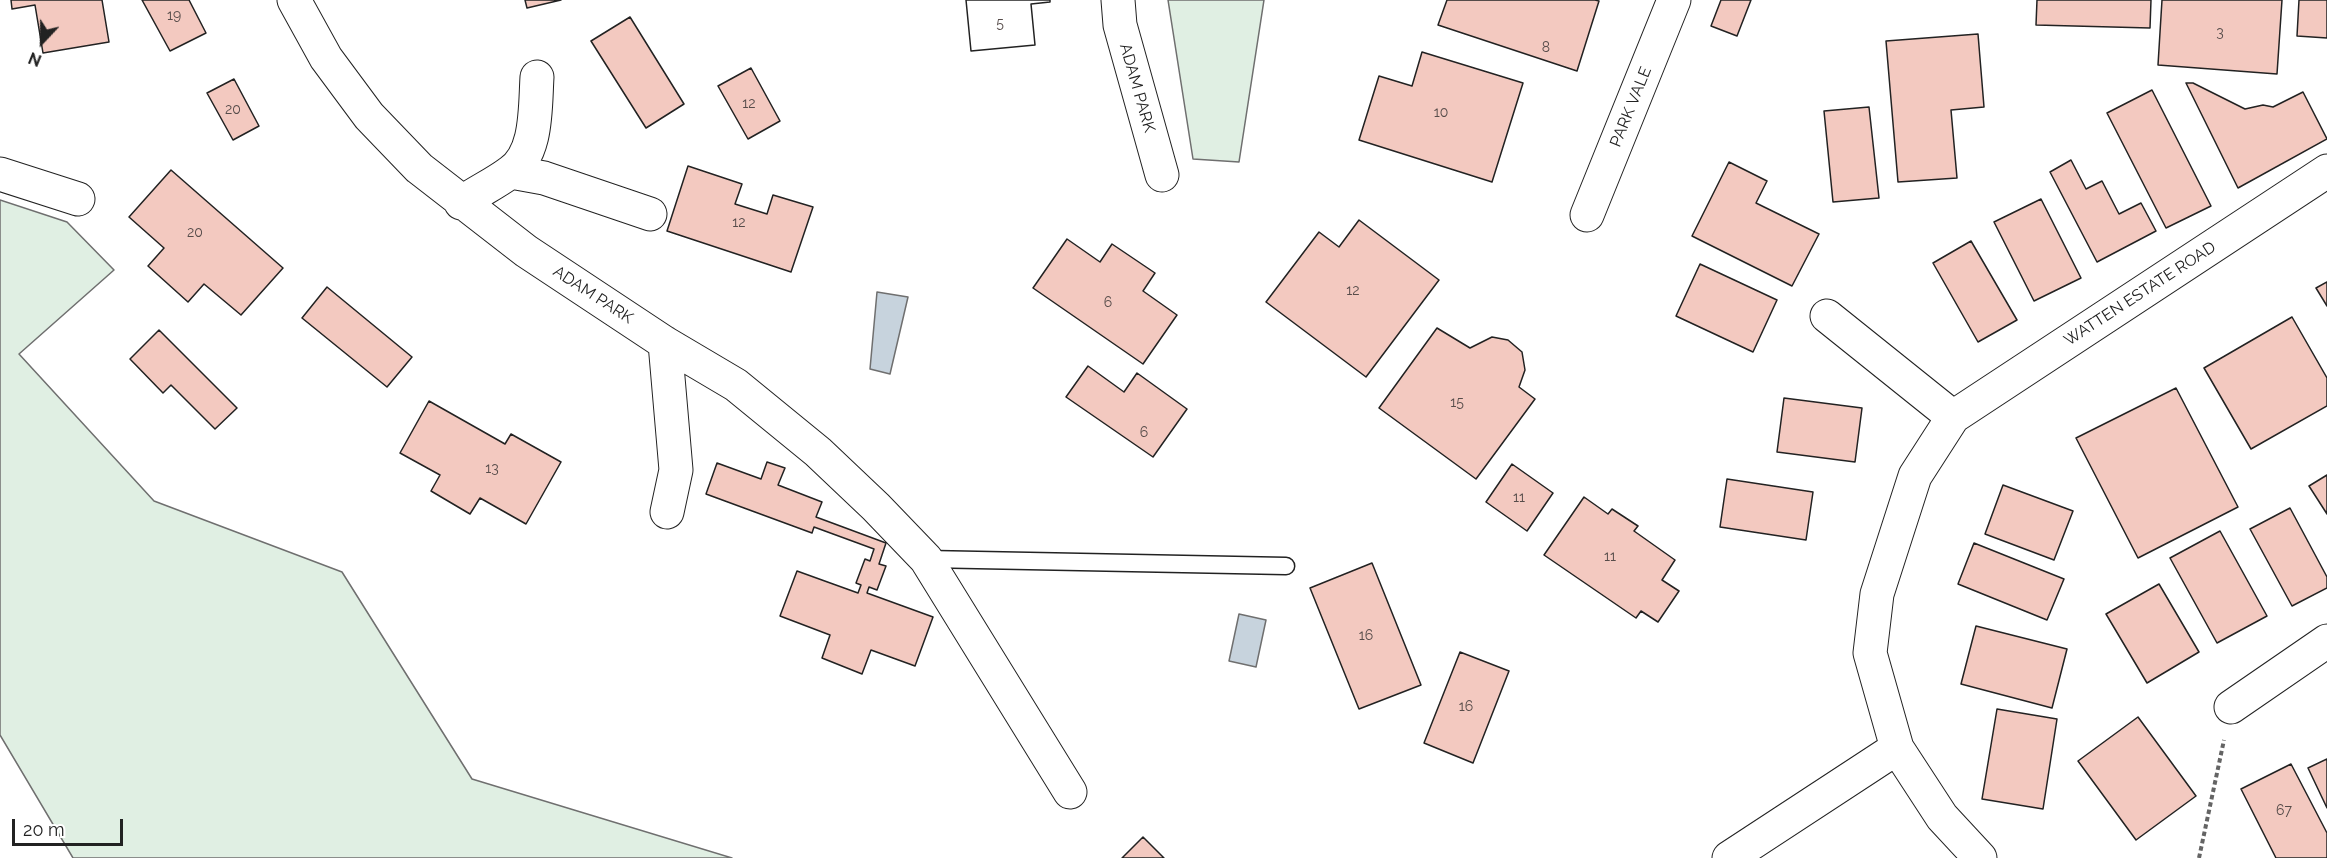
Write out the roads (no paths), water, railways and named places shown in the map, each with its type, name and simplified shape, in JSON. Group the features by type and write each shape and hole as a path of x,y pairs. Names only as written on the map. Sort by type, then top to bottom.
{"street":[{"name":"ADAM PARK","path":"294,0 326,58 369,116 419,168 461,203 526,251 665,343 736,385 818,452 926,560 1070,792"},
{"name":"ADAM PARK","path":"1118,0 1120,25 1162,175"},
{"name":"PARK VALE","path":"1587,215 1674,0"},
{"path":"461,203 511,172 524,158 534,120 537,77"},
{"name":"WATTEN ESTATE ROAD","path":"1980,858 1942,817 1897,748 1870,653 1876,594 1915,476 1953,417 2327,171"},
{"path":"511,172 544,178 650,214"},
{"path":"0,174 78,200"},
{"path":"1827,316 1953,417"},
{"path":"665,343 675,429 676,470 667,512"},
{"path":"2231,707 2327,641"},
{"path":"1729,858 1897,748"}],"lane":[{"path":"926,560 1286,566"}]}
